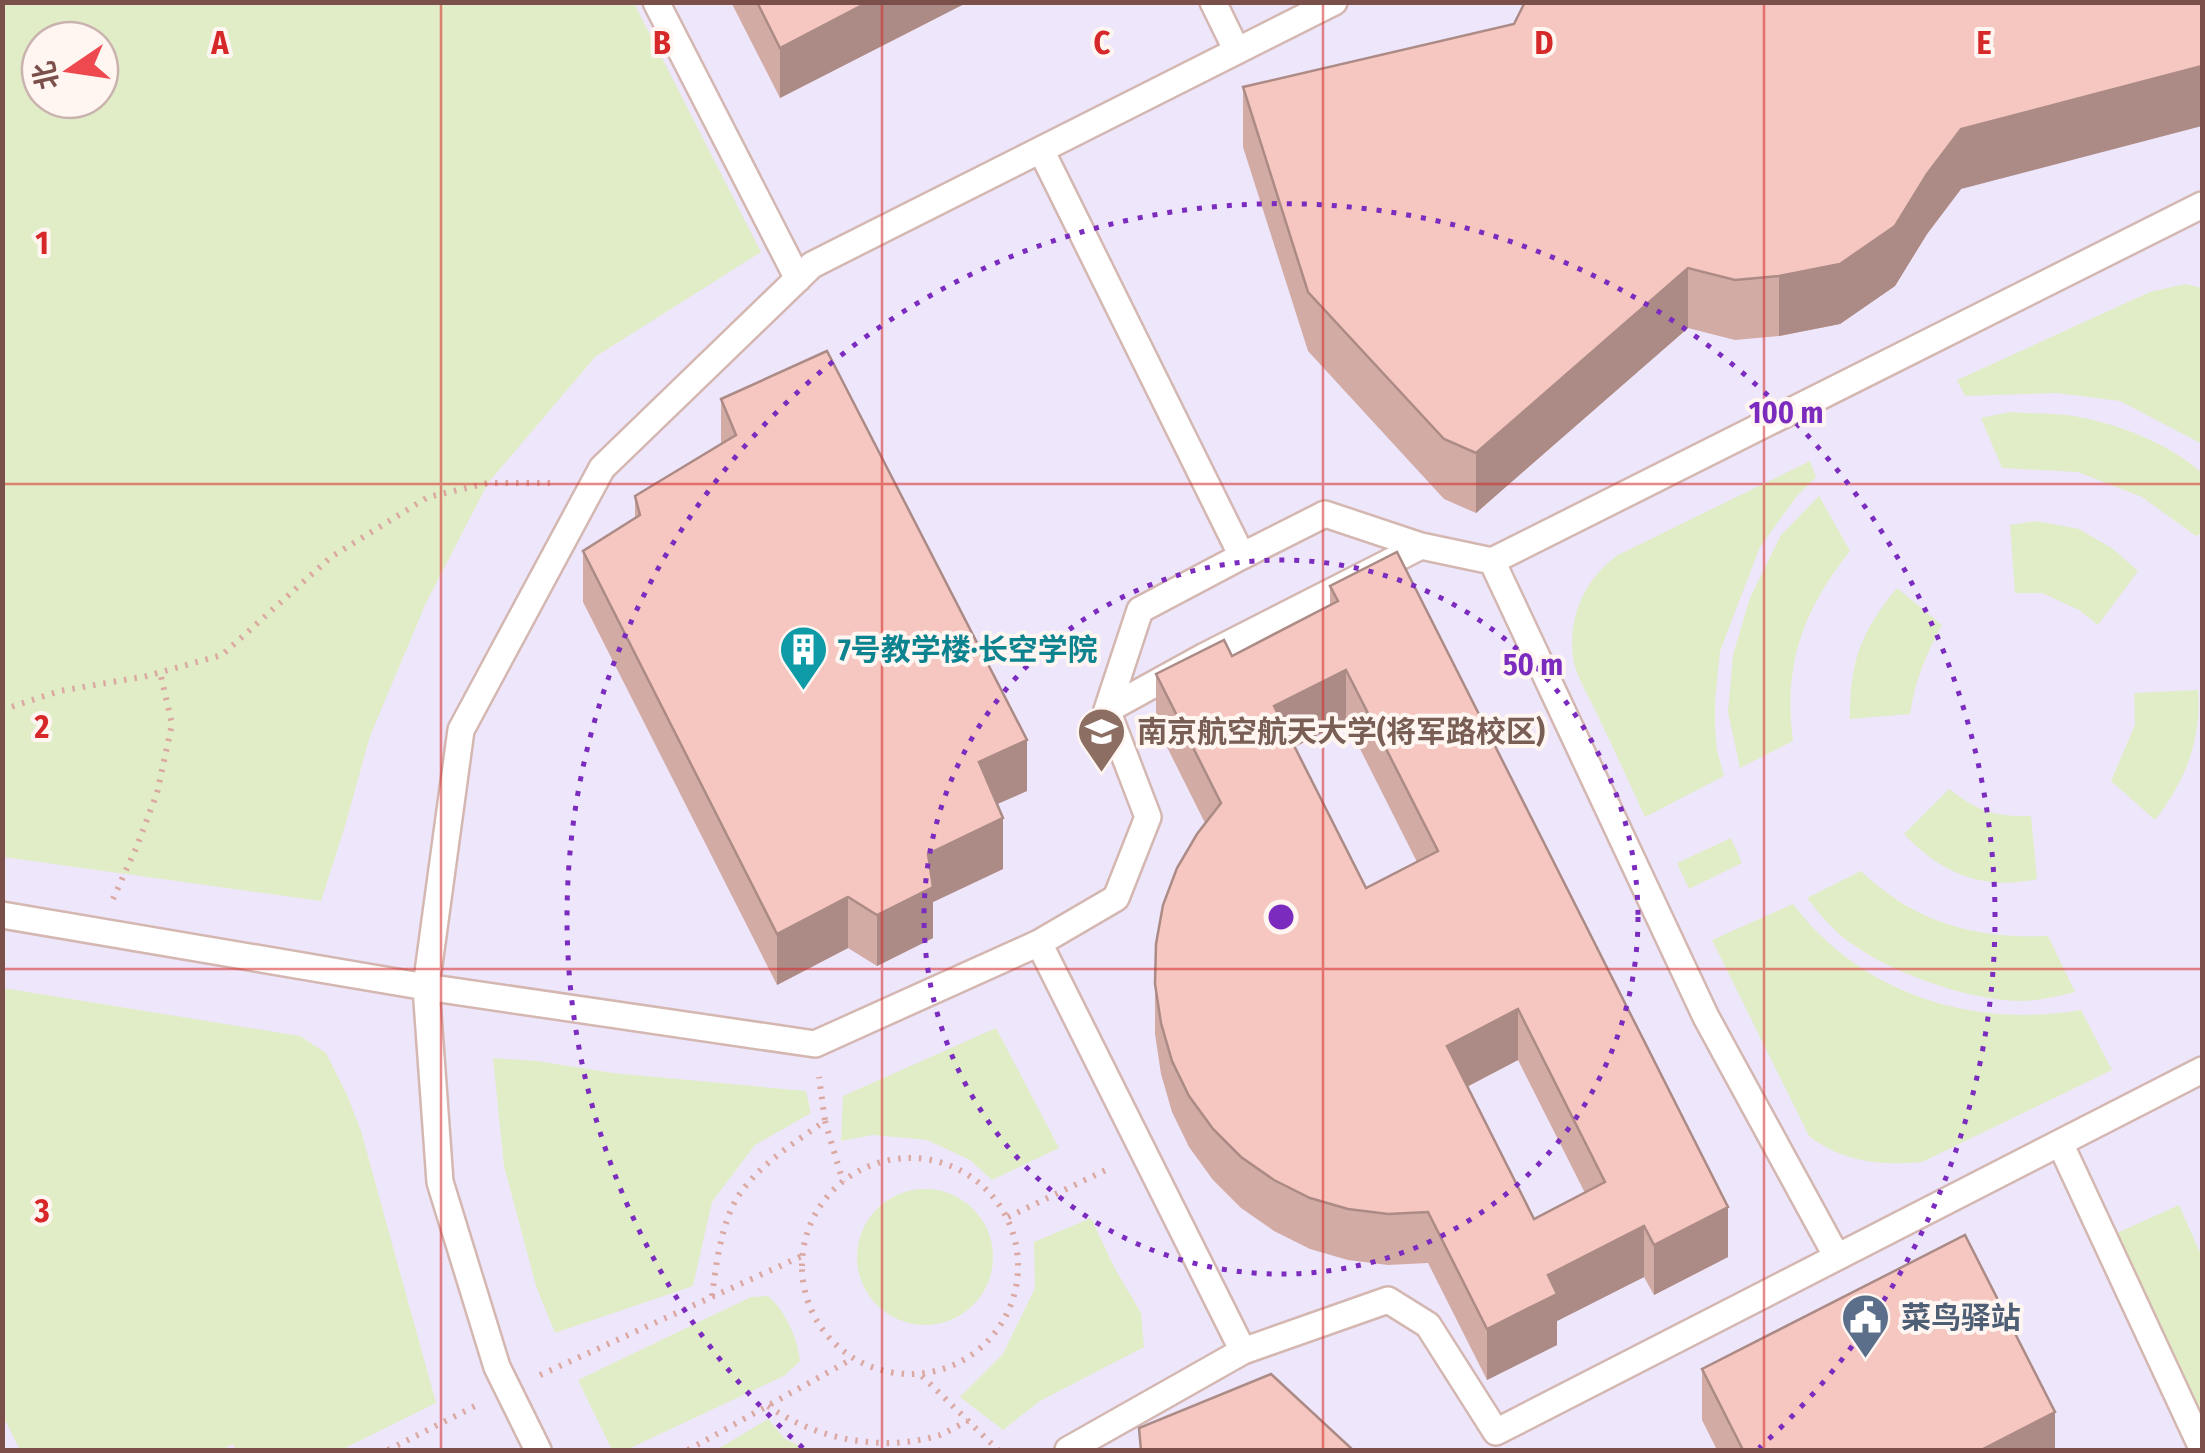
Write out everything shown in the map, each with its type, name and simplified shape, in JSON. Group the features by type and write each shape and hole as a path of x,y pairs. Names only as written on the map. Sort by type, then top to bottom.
{"lane":[{"path":"656,2 798,280"},
{"path":"1212,2 1237,51"},
{"path":"538,1450 497,1367 440,1182 426,987 462,730 602,468 812,265 1334,2"},
{"path":"1042,150 1242,556"},
{"path":"2,915 426,987 815,1044 1039,943 1116,898 1148,817 1106,710 1140,610 1324,514 1421,546 1492,561 2202,205"},
{"path":"1106,710 1421,546"},
{"path":"1492,561 1706,1017 1836,1258"},
{"path":"1039,943 1243,1351"},
{"path":"1068,1450 1243,1351 1388,1300 1428,1325 1496,1432 2202,1070"},
{"path":"2060,1143 2202,1448"}],"path":[{"path":"2,710 60,692 222,656 331,557 428,497 488,483 564,483 588,494"},
{"path":"104,932 116,890 158,793 172,724 160,672"},
{"path":"815,1044 824,1121 843,1182"},
{"path":"712,1297 718,1249 737,1199 770,1161 824,1121"},
{"path":"1008,1218 1144,1152"},
{"path":"925,1158 958,1168 987,1188 1008,1218 1018,1251 1018,1286 1006,1320 984,1348 955,1367 920,1375 886,1373 852,1359 824,1334 807,1301 801,1265 808,1229 826,1197 854,1172 888,1159 925,1158"},
{"path":"388,1450 508,1390 803,1256"},
{"path":"688,1450 852,1359"},
{"path":"920,1375 998,1450"},
{"path":"768,1406 783,1417 829,1436 864,1441 898,1443 939,1435 968,1420"}],"shaded area":[{"name":"南京航空航天大学(将军路校区)","path":"3,3 2202,3 2202,1450 3,1450"}],"green space":[{"path":"3,2 634,3 761,252 595,357 488,483 426,603 370,736 321,901 3,857"},
{"path":"2185,284 2202,288 2202,444 2120,401 2057,393 1965,396 1957,380 2150,292"},
{"path":"2010,412 2091,420 2142,436 2189,462 2202,473 2202,533 2196,536 2142,497 2078,472 2002,468 1981,418"},
{"path":"1810,461 1816,477 1760,547 1720,651 1715,726 1724,776 1645,817 1574,663 1573,631 1580,602 1596,576 1618,555"},
{"path":"1819,496 1850,551 1820,595 1800,640 1791,688 1793,741 1740,768 1728,712 1733,655 1750,598 1781,535"},
{"path":"2036,521 2079,529 2113,549 2138,571 2098,625 2079,610 2042,593 2015,593 2010,525"},
{"path":"1897,588 1942,625 1922,668 1910,714 1850,719 1852,681 1860,649 1874,619"},
{"path":"2198,690 2197,726 2189,759 2175,791 2155,820 2111,781 2135,725 2134,693"},
{"path":"1949,789 1987,811 2031,816 2037,879 1998,883 1964,876 1933,859 1904,834"},
{"path":"1731,838 1742,863 1689,889 1677,863"},
{"path":"1861,871 1903,904 1947,924 1996,934 2048,936 2075,992 2028,1001 1976,996 1905,973 1863,951 1834,930 1807,898"},
{"path":"1793,904 1820,935 1851,961 1921,998 1999,1014 2081,1010 2112,1070 1922,1162 1863,1160 1835,1152 1809,1136 1712,940"},
{"path":"3,988 300,1036 326,1053 361,1131 436,1403 341,1450 236,1450 233,1444 221,1450 20,1450 2,1414"},
{"path":"996,1028 1059,1148 992,1180 970,1160 927,1140 873,1135 841,1141 843,1096"},
{"path":"493,1058 806,1091 811,1113 755,1145 712,1202 693,1286 555,1333 536,1286 504,1166"},
{"path":"925,1189 951,1194 973,1209 988,1231 993,1257 988,1283 973,1305 951,1320 925,1325 899,1320 877,1305 862,1283 857,1257 862,1231 877,1209 899,1194"},
{"path":"2179,1205 2202,1257 2202,1422 2117,1233"},
{"path":"1091,1218 1141,1313 1144,1347 1040,1401 1003,1430 960,1397 1003,1354 1035,1288 1034,1242"},
{"path":"768,1296 790,1326 800,1361 784,1376 626,1450 612,1450 578,1380 751,1297"},
{"path":"768,1419 785,1439 808,1450 716,1450"}],"building":[{"path":"757,2 868,2 780,48"},
{"path":"1525,2 2202,2 2202,66 1961,129 1895,226 1840,264 1735,280 1688,268 1476,453 1444,439 1308,292 1243,87 1514,24"},
{"name":"7号教学楼·长空学院","path":"827,351 1027,740 979,762 1003,818 928,854 933,887 877,915 848,897 777,934 583,551 640,515 635,496 736,435 721,399"},
{"path":"1397,552 1728,1207 1654,1245 1644,1226 1548,1275 1557,1294 1487,1329 1428,1212 1388,1214 1348,1209 1310,1198 1241,1157 1213,1129 1189,1096 1172,1061 1161,1023 1155,984 1156,944 1163,905 1177,868 1221,803 1156,674 1224,640 1232,656 1338,601 1330,586","holes":["1346,670 1438,851 1366,888 1274,706","1518,1009 1605,1182 1534,1219 1447,1046"]},
{"path":"1965,1235 2055,1412 1981,1450 1743,1450 1702,1369"},
{"path":"1271,1374 1353,1450 1141,1450 1139,1428"}],"place":[{"name":"7号教学楼·长空学院","path":"803,692"},
{"name":"南京航空航天大学(将军路校区)","path":"1102,774"},
{"name":"菜鸟驿站","path":"1866,1360"}]}
